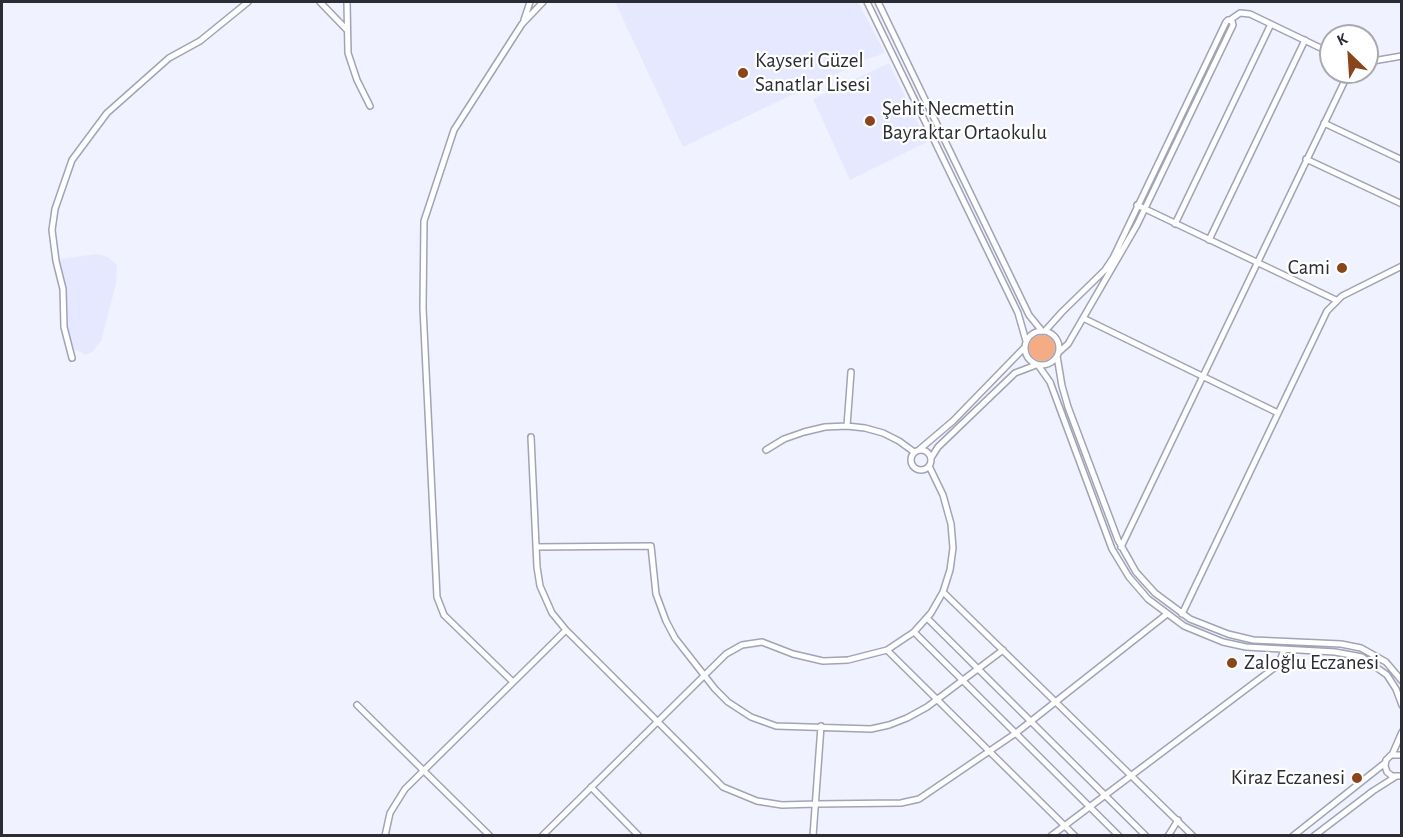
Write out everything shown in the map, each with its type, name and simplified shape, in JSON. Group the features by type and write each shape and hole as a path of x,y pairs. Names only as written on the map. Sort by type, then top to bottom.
{"street":[{"path":"72,358 64,327 64,295 55,253 52,222 72,160 107,113 170,58 200,41 248,2"},
{"path":"320,2 347,30"},
{"path":"347,2 347,30 351,62 370,106"},
{"path":"522,24 530,2"},
{"path":"513,682 451,623 444,615 436,597 423,286 424,221 454,130 522,24 543,2"},
{"path":"867,2 1018,313 1028,359 1037,365 1050,382 1112,549 1134,584 1167,614 1192,630 1223,642 1246,647 1335,652 1366,659 1390,679 1401,705"},
{"path":"878,2 1029,315 1059,344 1062,386 1068,407 1121,547 1136,572 1162,600 1182,614 1210,628 1241,638 1355,646 1381,658 1401,681"},
{"path":"929,466 921,470 913,467 910,459 917,450 953,421 1031,335 1044,331 1109,264 1230,22 1237,14 1246,13 1319,47"},
{"path":"542,836 731,650 753,642 766,642 793,654 823,661 862,657 886,650 914,632 927,618 943,592 952,556 952,531 946,502 929,466 931,458 938,447 1015,373 1037,365 1049,364 1068,344 1145,209 1230,22"},
{"path":"1175,224 1271,24"},
{"path":"1209,240 1305,40"},
{"path":"1379,60 1401,56"},
{"path":"1121,547 1343,84"},
{"path":"1324,123 1401,160"},
{"path":"1306,159 1401,204"},
{"path":"1137,206 1336,300"},
{"path":"1182,614 1327,311 1336,300 1401,266"},
{"path":"1083,318 1278,413"},
{"path":"847,426 851,372"},
{"path":"766,450 784,439 804,432 825,427 847,426 883,433 928,453 931,458"},
{"path":"531,437 538,578 552,614 723,787 765,803 901,803 914,801 1017,734 1167,614"},
{"path":"536,547 651,546 654,585 662,612 675,638 728,702 759,720 776,726 871,729 907,718 964,681 1003,650"},
{"path":"943,592 1193,836"},
{"path":"927,618 1146,836"},
{"path":"385,836 387,821 397,799 566,630"},
{"path":"914,632 1119,836"},
{"path":"886,650 1075,836"},
{"path":"1051,836 1274,668 1284,650"},
{"path":"357,705 490,836"},
{"path":"813,836 821,726"},
{"path":"1293,836 1385,763 1401,732"},
{"path":"1391,755 1401,755"},
{"path":"1385,763 1387,772 1398,776"},
{"path":"1314,836 1373,791 1398,776"},
{"path":"591,787 639,836"},
{"path":"1168,836 1178,820"}],"shaded area":[{"name":"Kayseri Güzel Sanatlar Lisesi","path":"615,2 858,2 885,53 865,60 683,147"},
{"name":"Şehit Necmettin Bayraktar Ortaokulu","path":"889,63 927,142 850,180 813,99"},
{"path":"97,254 108,257 117,265 116,284 101,341 92,352 86,355 74,349 67,328 66,289 60,259"},
{"path":"1042,335 1051,339 1055,348 1051,357 1042,361 1033,357 1029,348 1033,339"}],"place":[{"name":"Kayseri Güzel Sanatlar Lisesi","path":"743,73"},
{"name":"Şehit Necmettin Bayraktar Ortaokulu","path":"870,121"},
{"name":"Cami","path":"1342,268"},
{"name":"Zaloğlu Eczanesi","path":"1232,663"},
{"name":"Kiraz Eczanesi","path":"1357,778"}]}
